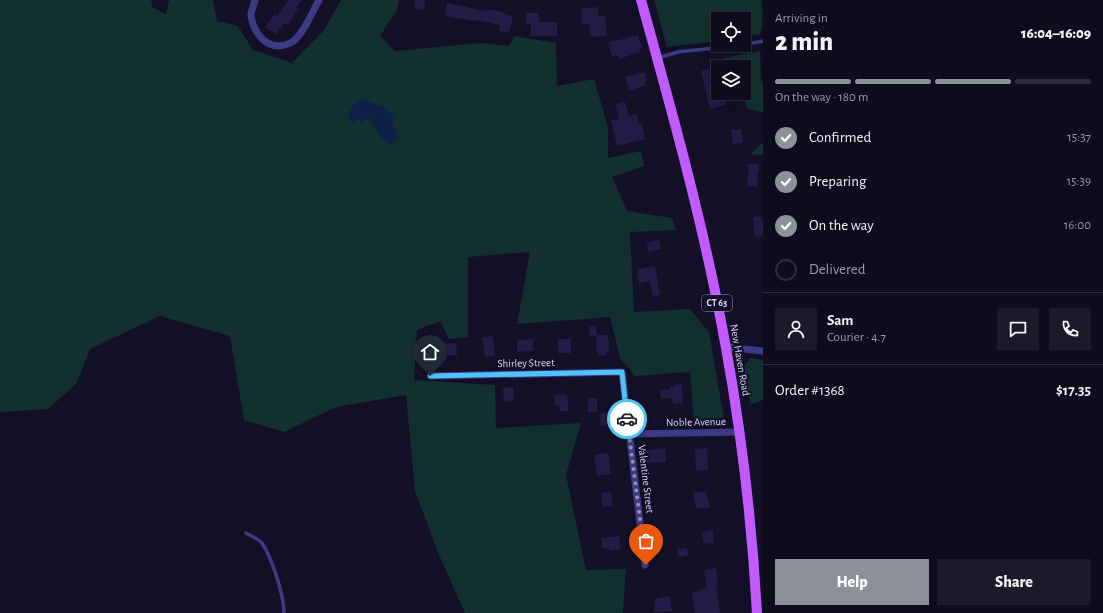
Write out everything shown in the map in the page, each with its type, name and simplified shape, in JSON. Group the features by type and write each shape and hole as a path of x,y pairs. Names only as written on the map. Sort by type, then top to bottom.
{"main road":[{"name":"New Haven Road","path":"641,0 691,186 710,266 726,347 740,432 753,547 757,613"}],"street":[{"path":"255,0 250,16 255,29 262,40 271,45 280,46 293,42 301,33 319,0"},
{"path":"726,347 763,351"},
{"name":"Shirley Street","path":"430,376 622,372"},
{"name":"Valentine Street","path":"622,372 646,565"},
{"name":"Noble Avenue","path":"629,434 740,432"}],"lane":[{"path":"751,43 763,41"},
{"path":"657,58 678,52 711,48"},
{"path":"246,532 262,543 274,568 284,603 284,613"}],"green space":[{"path":"0,0 151,0 153,8 166,14 169,0 213,0 217,21 238,26 253,50 292,63 324,30 341,0 399,0 397,10 380,36 395,51 481,43 509,46 514,36 556,43 557,86 594,79 608,127 608,158 641,151 644,166 612,177 627,211 672,218 676,230 630,232 634,312 690,309 709,332 724,419 694,421 690,372 635,376 620,358 610,317 517,324 530,252 468,257 468,337 449,339 440,321 417,330 414,380 495,385 496,428 581,423 566,475 586,570 626,569 623,613 465,613 439,555 415,491 406,395 336,407 284,432 244,420 230,336 160,316 90,349 77,383 48,409 0,412"},
{"path":"654,0 761,0 762,26 760,34 751,36 751,12 711,12 711,42 667,47"},
{"path":"760,51 761,81 763,82 763,112 747,109 745,100 751,100 751,60 725,60 724,58"},
{"path":"763,142 763,155 750,154"},
{"path":"751,358 763,360 763,400 751,404 740,369"}],"water":[{"path":"364,99 391,112 397,133 397,140 389,144 388,141 382,140 370,118 365,120 363,124 359,119 353,123 349,120 349,112 355,102"}],"building":[{"path":"289,0 302,0 296,8 298,10 288,25 285,23 276,34 265,27 275,14 277,16"},
{"path":"415,0 425,0 424,10 414,9"},
{"path":"447,3 485,11 485,9 504,12 503,14 513,16 509,33 499,31 500,25 445,16"},
{"path":"598,7 598,16 605,16 607,36 593,37 593,35 590,35 589,24 582,25 581,9"},
{"path":"526,13 539,13 539,22 557,22 557,36 531,36 531,24 526,24"},
{"path":"638,35 642,48 639,49 640,52 619,59 618,55 612,57 608,42"},
{"path":"711,69 711,100 725,100 726,105 710,109 701,71"},
{"path":"645,72 647,81 645,81 646,85 629,91 625,77"},
{"path":"625,102 629,116 637,114 639,124 642,124 645,139 617,146 611,120 619,119 615,104"},
{"path":"741,129 743,143 733,144 731,130"},
{"path":"748,164 758,164 758,186 748,187"},
{"path":"760,216 761,220 763,220 763,236 755,237 753,217"},
{"path":"659,240 661,249 648,252 647,243"},
{"path":"655,266 660,295 653,296 650,281 639,283 637,275 639,274 638,269"},
{"path":"596,326 597,335 608,335 609,351 607,351 607,355 599,356 597,352 596,336 590,337 589,327"},
{"path":"493,336 495,356 485,357 482,337"},
{"path":"533,339 533,351 517,352 517,340"},
{"path":"558,339 571,339 571,353 558,353"},
{"path":"456,343 457,355 440,356 439,344"},
{"path":"682,384 683,403 673,404 672,398 661,399 660,390 670,389 670,387 674,387 674,385"},
{"path":"513,387 514,401 504,402 503,388"},
{"path":"567,394 569,411 560,411 559,405 555,405 554,395"},
{"path":"588,398 597,398 597,412 588,412"},
{"path":"609,412 610,425 601,426 600,413"},
{"path":"665,448 666,462 647,463 646,450"},
{"path":"707,448 708,470 696,471 695,449"},
{"path":"608,453 611,474 597,476 594,455"},
{"path":"706,491 710,507 696,509 693,493"},
{"path":"611,492 613,506 603,507 601,493"},
{"path":"713,530 714,543 704,544 702,532"},
{"path":"619,536 621,549 610,551 609,548 603,549 601,538"},
{"path":"687,548 688,556 678,557 677,549"},
{"path":"716,568 718,586 716,586 720,613 695,613 692,592 707,588 704,570"},
{"path":"670,596 672,611 655,612 654,599"}],"way so far":[{"path":"627,419 646,565"}],"route":[{"path":"430,376 622,372 627,419"}]}
